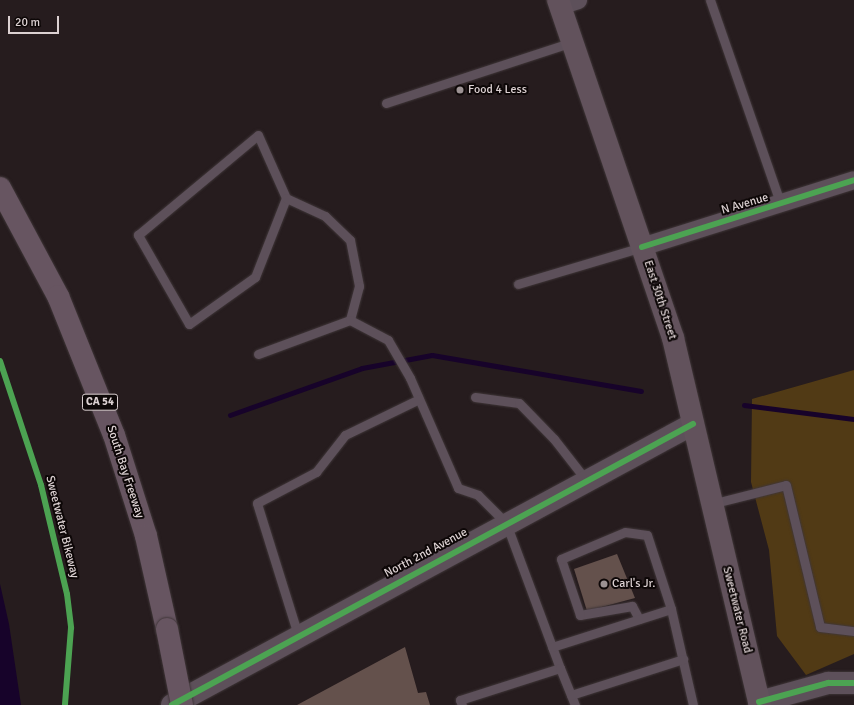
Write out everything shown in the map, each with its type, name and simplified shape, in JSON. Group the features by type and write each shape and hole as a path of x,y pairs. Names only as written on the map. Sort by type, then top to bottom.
{"highway":[{"name":"South Bay Freeway","path":"0,188 58,296 114,435 146,536 182,705"}],"main road":[{"name":"East 30th Street","path":"566,2 573,42 673,338 712,510"},
{"name":"Sweetwater Road","path":"712,510 759,703"}],"street":[{"name":"N Avenue","path":"642,247 781,205 854,180"},
{"name":"North 2nd Avenue","path":"172,705 298,635 693,424"},
{"path":"759,703 828,683 854,683"}],"lane":[{"path":"710,0 781,205"},
{"path":"386,103 573,42"},
{"path":"286,198 255,276 189,324 138,235 258,135 286,198 325,216 350,240 359,286 350,320"},
{"path":"518,284 642,247"},
{"path":"258,354 350,320 388,340 410,378 458,488 478,494 506,523 575,705"},
{"path":"475,397 519,403 554,439 586,480"},
{"path":"298,635 256,503 316,472 345,435 419,399"},
{"path":"712,510 786,485 820,627 854,631"},
{"path":"639,619 632,606 580,615 561,559 625,532 647,535 671,609 693,705"},
{"path":"552,647 671,609"},
{"path":"571,695 683,659"},
{"path":"462,705 460,700 560,668"}],"shaded area":[{"path":"854,370 854,654 806,675 777,636 769,550 751,482 752,399"},
{"path":"0,584 9,624 21,705 0,705"}],"building":[{"name":"Carl's Jr.","path":"617,554 635,598 587,611 574,569"},
{"path":"405,647 418,693 426,692 430,705 297,705"}],"waterway":[{"path":"230,415 362,368 432,355 641,391"},
{"path":"744,405 854,419"}],"cycle path":[{"path":"642,247 854,180"},
{"name":"Sweetwater Bikeway","path":"0,361 41,485 67,594 71,628 65,705"},
{"path":"172,705 693,424"},
{"path":"759,702 828,683 854,683"}],"place":[{"name":"Food 4 Less","path":"460,90"},
{"name":"Carl's Jr.","path":"604,584"}]}
